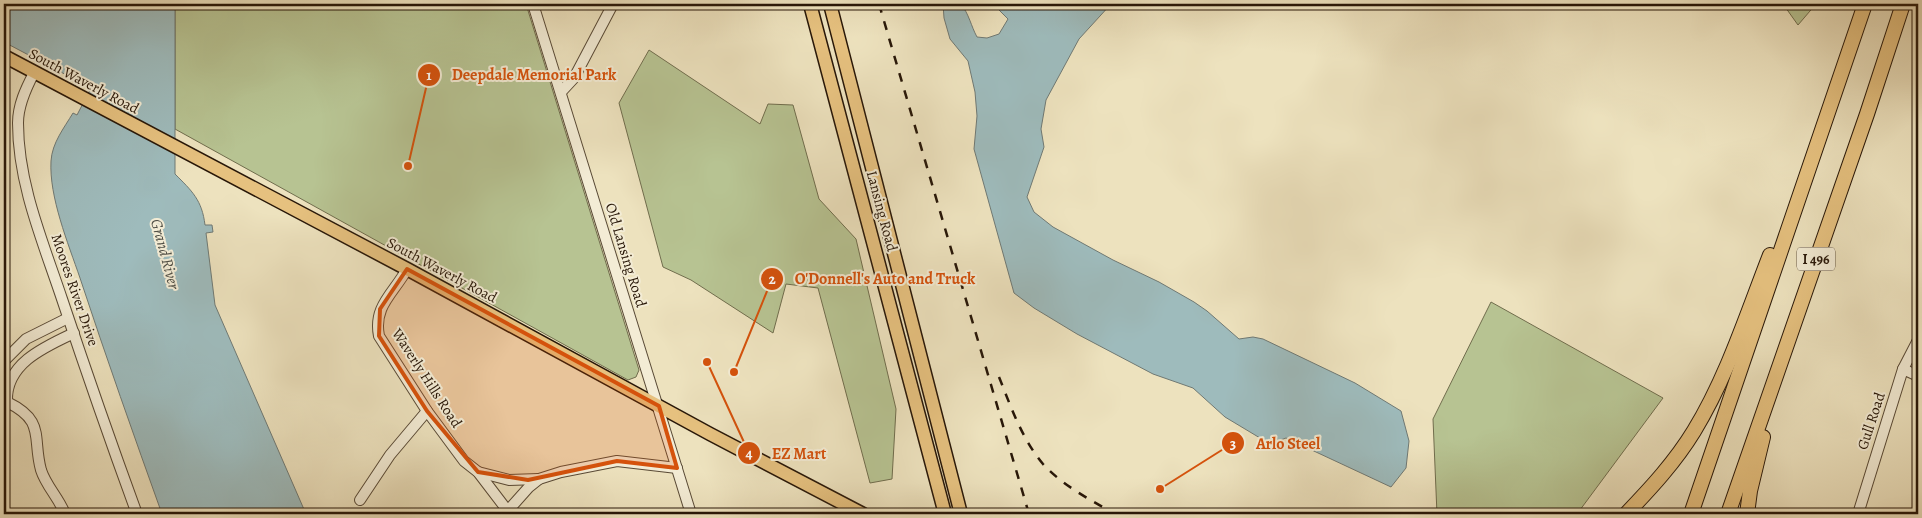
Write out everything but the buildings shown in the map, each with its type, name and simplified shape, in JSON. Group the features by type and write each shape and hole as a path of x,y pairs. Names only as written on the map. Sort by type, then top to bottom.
{"highway":[{"name":"I 496","path":"1691,514 1865,4"},
{"name":"I 496","path":"1728,514 1867,114 1903,4"},
{"path":"1626,514 1666,471 1694,430 1710,402 1783,224 1808,172"},
{"path":"1747,514 1750,491 1780,364"}],"main road":[{"name":"Lansing Road","path":"810,4 945,514"},
{"name":"Lansing Road","path":"830,4 961,514"},
{"name":"South Waverly Road","path":"4,56 407,269 863,514"}],"street":[{"name":"Old Lansing Road","path":"533,4 691,514"},
{"path":"561,92 574,78 613,4"},
{"name":"Moores River Drive","path":"34,73 23,96 18,122 21,161 35,220 137,514"},
{"name":"Waverly Hills Road","path":"407,269 399,284 380,309 377,325 379,336 427,411 464,461 478,472 506,512"},
{"path":"4,361 26,339 68,318"},
{"path":"65,514 41,469 37,434 31,421 20,409 5,403 6,389 13,374 35,352 74,333"},
{"name":"Gull Road","path":"1858,514 1903,369 1918,340"},
{"path":"1903,369 1918,376"},
{"path":"360,500 390,455 427,411"},
{"path":"506,512 528,487 539,479 573,469 617,461 677,468"},
{"name":"Waverly Hills Road","path":"478,472 510,480 539,479"}],"highlighted area":[{"path":"407,269 659,406 677,468 617,461 528,480 478,472 427,411 379,336 380,309"}],"green space":[{"path":"175,4 526,4 639,370 636,377 628,380 175,129"},
{"path":"1783,4 1816,4 1798,25"},
{"path":"649,50 760,124 768,104 793,105 819,199 856,239 896,409 892,479 870,483 818,288 786,284 773,333 691,280 663,267 619,103"},
{"path":"1491,302 1663,398 1577,514 1437,514 1433,419"}],"water":[{"name":"Grand River","path":"4,4 175,4 175,174 199,202 205,225 212,225 213,232 206,233 215,305 306,514 162,514 65,235 53,190 51,161 54,148 73,113 77,115 91,88 4,42"},
{"path":"943,4 961,4 977,37 987,38 999,34 1008,19 993,4 1111,4 1079,39 1046,100 1041,129 1044,147 1027,197 1034,212 1053,227 1194,302 1239,339 1253,337 1263,339 1355,383 1401,411 1409,441 1406,468 1391,487 1286,438 1270,444 1225,417 1193,388 1153,374 1077,334 1034,308 1014,293 974,149 977,116 975,92 968,61 950,39 944,18"}],"railway":[{"path":"879,4 1029,514"},
{"path":"999,377 1023,433 1043,464 1067,485 1113,513"}],"place":[{"name":"Deepdale Memorial Park","path":"408,166"},
{"name":"EZ Mart","path":"707,362"},
{"name":"O'Donnell's Auto and Truck","path":"734,372"},
{"name":"Arlo Steel","path":"1160,489"}]}
